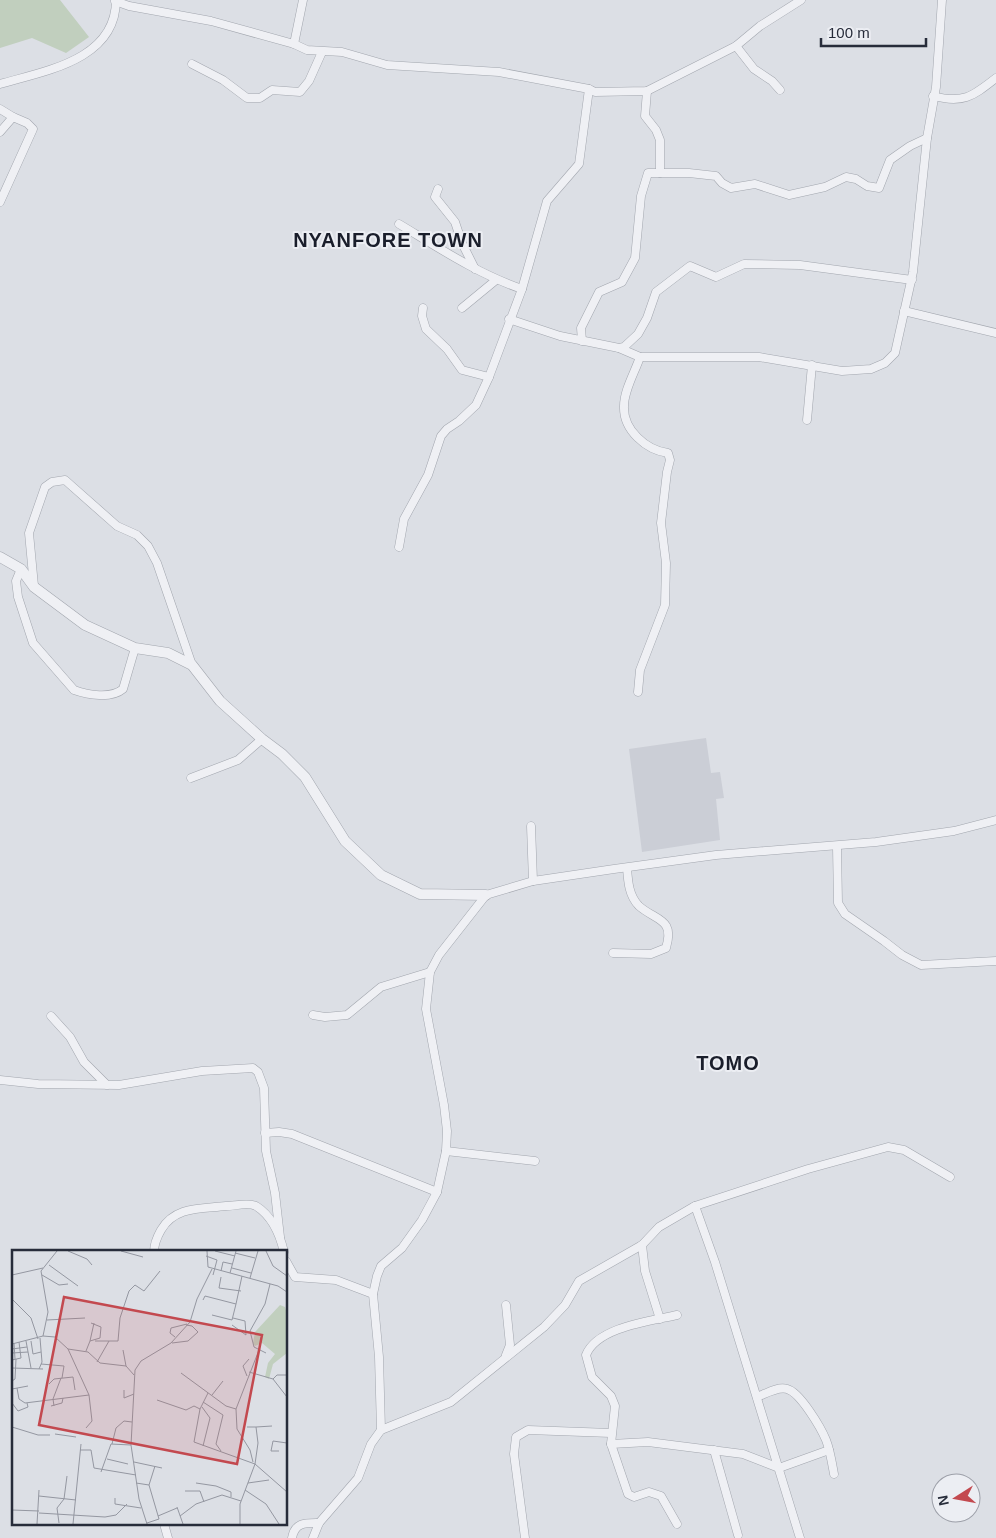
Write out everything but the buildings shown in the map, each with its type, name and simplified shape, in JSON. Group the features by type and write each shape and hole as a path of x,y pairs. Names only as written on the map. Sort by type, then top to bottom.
{"street":[{"path":"0,84 61,67 92,50 110,28 116,11 116,0 129,6 211,21 294,44 307,50 342,52 387,65 499,72 589,89 595,92 646,91 736,46 760,26 801,0"},
{"path":"294,44 303,0"},
{"path":"509,319 582,341 619,348 640,358 758,357 842,371 871,369 885,363 895,353 912,280 927,138 936,87 942,0"},
{"path":"736,46 754,69 772,81 780,90"},
{"path":"192,64 223,80 247,98 260,98 272,90 300,92 309,81 322,52"},
{"path":"933,96 944,99 970,98 982,91 996,78"},
{"path":"399,547 404,519 428,475 441,436 476,405 489,378 509,319 522,289 547,201 579,164 589,89"},
{"path":"646,91 645,116 656,130 660,140 660,173"},
{"path":"0,109 32,126 33,132 19,157 0,202"},
{"path":"0,132 13,117"},
{"path":"582,341 581,328 599,292 622,282 635,258 641,196 648,173 689,172 716,176 722,183 731,188 756,184 789,195 825,187 846,177 856,179 867,186 879,188 890,160 910,146 927,138"},
{"path":"438,189 435,197 455,222 462,244 475,269"},
{"path":"399,224 475,269 496,280 522,289"},
{"path":"619,348 624,347 638,334 647,318 656,292 690,266 716,277 744,264 772,264 800,265 912,280"},
{"path":"462,308 496,280"},
{"path":"423,308 422,316 426,330 447,349 462,370 489,378"},
{"path":"904,311 996,333"},
{"path":"638,692 640,670 665,605 666,563 661,523 666,472 670,460 668,453 647,447 641,442 630,425 624,407 640,358"},
{"path":"807,420 812,365"},
{"path":"34,587 29,533 45,487 52,482 65,480 116,526 137,535 148,546 156,563 192,665 220,701 262,739 282,754 305,777 345,841 381,875 420,894 486,895 533,881 716,855 837,847 918,837 996,820"},
{"path":"0,557 21,569 34,587 85,625 135,648 168,653 192,665"},
{"path":"21,569 16,581 18,597 33,643 74,690 111,695 119,693 123,689 135,648"},
{"path":"191,778 238,760 262,739"},
{"path":"531,826 533,881"},
{"path":"837,847 838,903 844,914 902,955 921,965 996,961"},
{"path":"612,953 651,954 666,948 669,938 668,929 658,916 639,906 633,898 629,889 627,868"},
{"path":"381,1430 379,1357 373,1294 382,1266 410,1239 437,1192 446,1151 444,1105 426,1009 430,972 439,955 486,895"},
{"path":"313,1015 325,1017 347,1015 381,987 430,972"},
{"path":"51,1016 70,1037 84,1062 107,1085"},
{"path":"0,1080 38,1084 119,1085 202,1071 252,1068 261,1078 264,1088 265,1133 280,1238 283,1250"},
{"path":"265,1133 279,1132 292,1134 437,1192"},
{"path":"313,1538 319,1523 358,1478 371,1444 381,1430 451,1402 506,1355 544,1327 564,1305 579,1281 642,1245 658,1226 695,1206 808,1169 888,1148 904,1150 950,1177"},
{"path":"446,1151 535,1161"},
{"path":"154,1250 154,1244 172,1216 180,1211 197,1209 250,1204 265,1214 280,1238"},
{"path":"695,1206 715,1262 800,1538"},
{"path":"642,1245 645,1271 660,1319"},
{"path":"289,1274 295,1277 336,1280 373,1294"},
{"path":"506,1305 510,1345 506,1355"},
{"path":"677,1315 637,1324 603,1336 596,1340 588,1349 586,1355 592,1377 611,1396 615,1406 612,1444 628,1494 634,1497 649,1492 661,1496 677,1524"},
{"path":"757,1397 787,1388 795,1394 809,1411 826,1440 834,1474"},
{"path":"525,1538 514,1454 516,1437 528,1430 612,1434"},
{"path":"612,1444 648,1442 743,1454 779,1468 829,1450"},
{"path":"714,1450 738,1535"},
{"path":"292,1538 294,1530 302,1523 319,1523"}],"shaded area":[{"path":"706,738 711,773 720,772 724,798 716,799 720,840 642,852 629,749"}],"green space":[{"path":"0,0 60,0 89,37 66,53 32,38 0,48"}],"district":[{"name":"NYANFORE TOWN","path":"388,240"},
{"name":"TOMO","path":"728,1063"}]}
